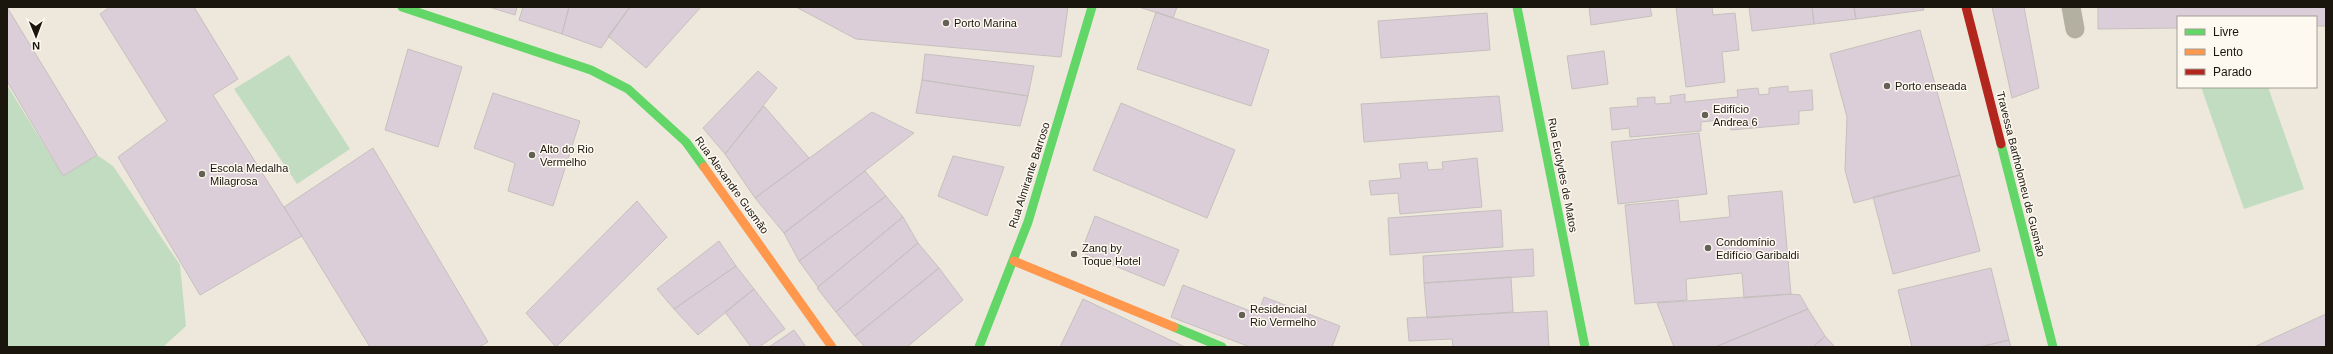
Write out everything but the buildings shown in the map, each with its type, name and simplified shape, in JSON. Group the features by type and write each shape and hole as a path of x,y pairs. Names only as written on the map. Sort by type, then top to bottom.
{"street":[{"name":"Rua Alexandre Gusmão","path":"402,7 590,70 628,89 686,142 832,347"},
{"name":"Rua Almirante Barroso","path":"979,347 1014,261 1053,146 1092,7"},
{"name":"Rua Euclydes de Matos","path":"1516,7 1585,347"},
{"name":"Travessa Bartholomeu de Gusmão","path":"1966,7 2053,347"},
{"path":"1014,261 1222,347"}],"lane":[{"path":"2071,7 2075,29"}],"green space":[{"path":"289,55 350,149 297,184 234,89"},
{"path":"7,85 63,176 97,155 113,166 180,265 186,326 163,347 7,347"},
{"path":"2201,88 2268,88 2304,189 2244,209"}],"traffic: fast":[{"path":"402,7 591,70 628,89 686,142 704,167"},
{"path":"979,347 1028,222 1092,7"},
{"path":"1517,7 1585,347"},
{"path":"2001,144 2053,347"},
{"path":"1174,327 1222,347"}],"traffic: slow":[{"path":"704,167 832,347"},
{"path":"1014,261 1174,327"}],"traffic: jam":[{"path":"1966,7 2001,144"}],"place":[{"name":"Porto Marina","path":"946,23"},
{"name":"Porto enseada","path":"1887,86"},
{"name":"Edifício Andrea 6","path":"1705,115"},
{"name":"Alto do Rio Vermelho","path":"532,155"},
{"name":"Escola Medalha Milagrosa","path":"202,174"},
{"name":"Condomínio Edifício Garibaldi","path":"1708,248"},
{"name":"Zanq by Toque Hotel","path":"1074,254"},
{"name":"Residencial Rio Vermelho","path":"1242,315"}]}
